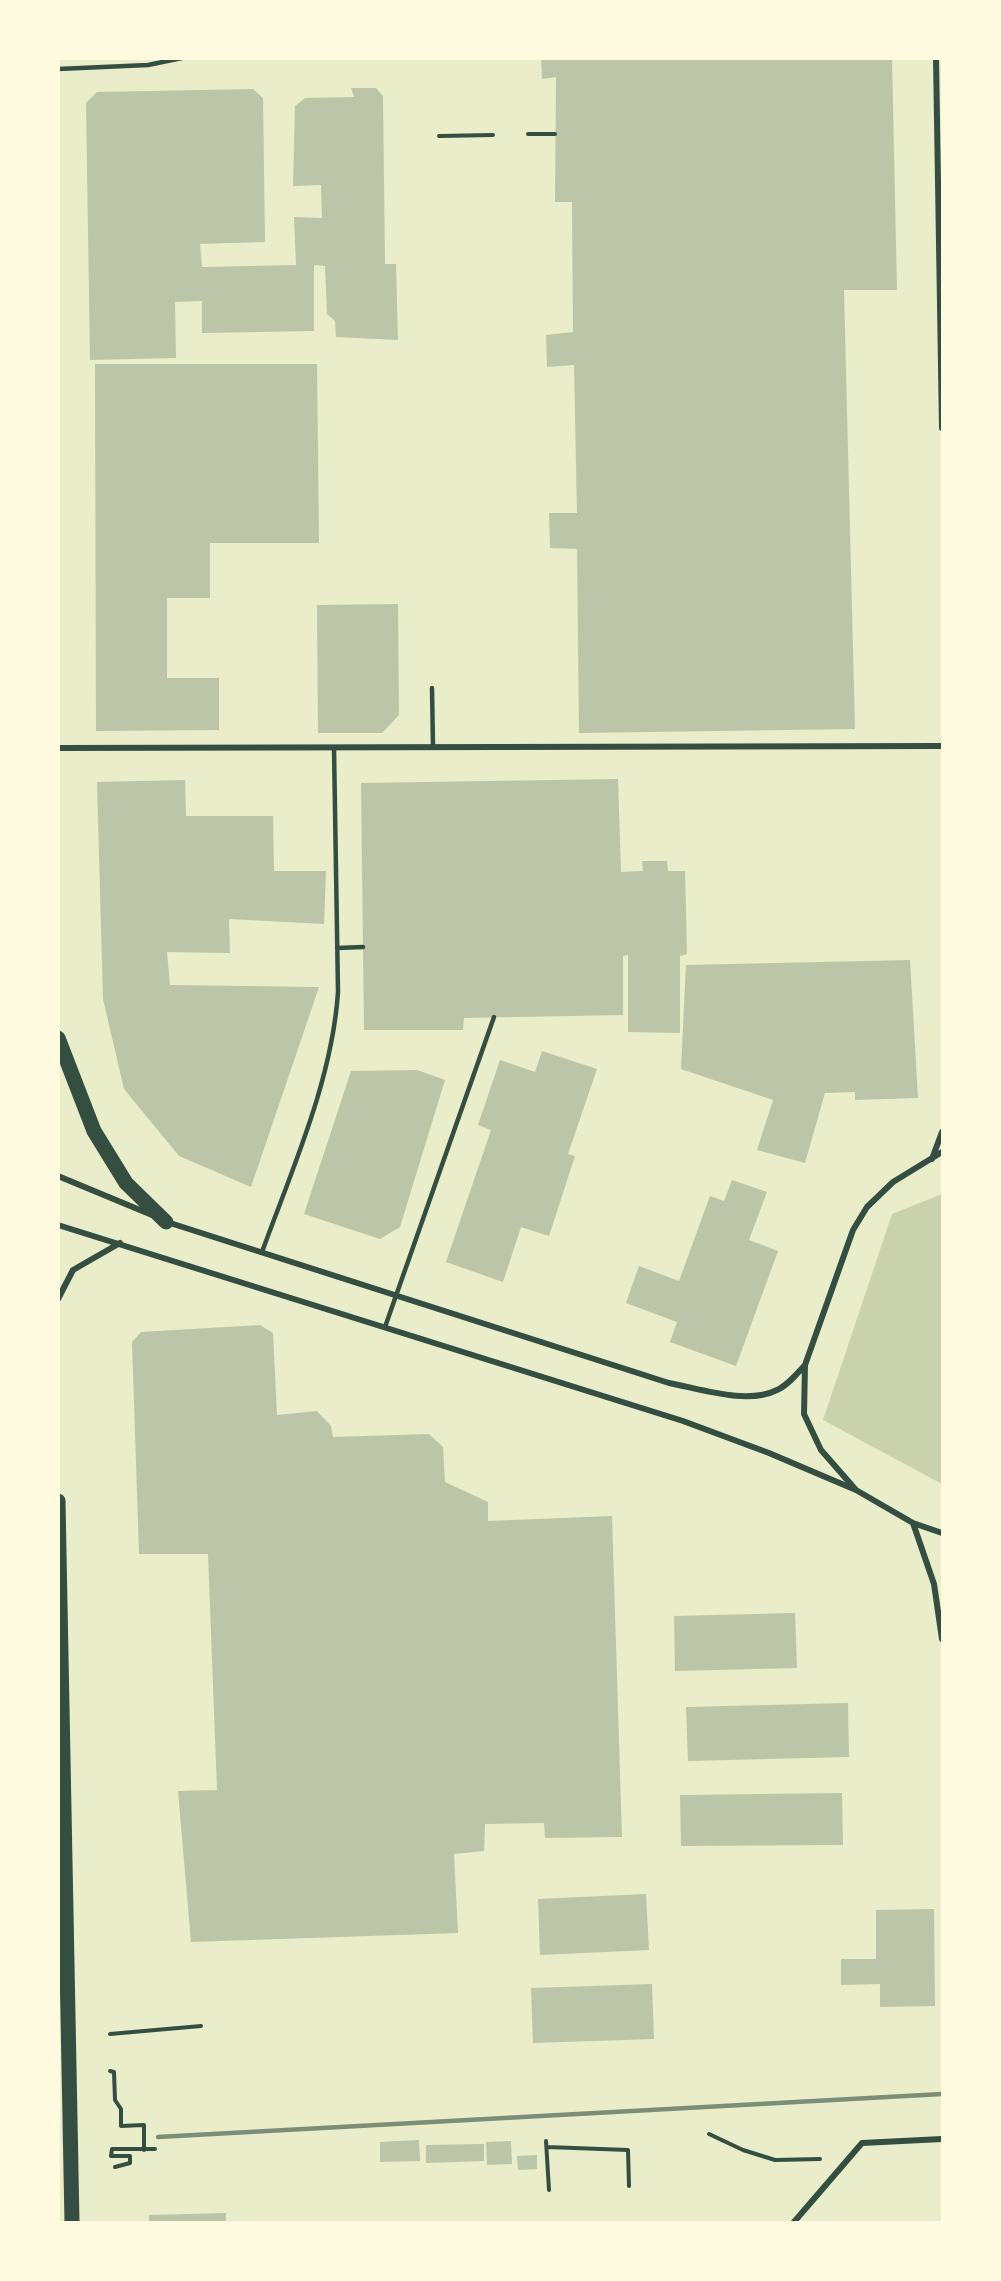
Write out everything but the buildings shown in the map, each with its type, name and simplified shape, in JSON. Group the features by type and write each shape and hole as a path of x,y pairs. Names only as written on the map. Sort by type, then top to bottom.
{"main road":[{"path":"58,1038 99,1141 126,1183 166,1222"},
{"path":"58,1501 72,2223"}],"street":[{"path":"936,58 942,428"},
{"path":"58,748 942,746"},
{"path":"932,1159 942,1132"},
{"path":"856,1490 821,1450 810,1431 804,1414 805,1365 852,1230 867,1207 893,1182 942,1152"},
{"path":"58,1176 166,1222 669,1383 748,1397 779,1390 805,1365"},
{"path":"58,1224 683,1421 769,1453 856,1490 913,1523 942,1533"},
{"path":"58,1299 73,1270 120,1243"},
{"path":"913,1523 934,1584 942,1639"},
{"path":"794,2223 862,2143 942,2139"}],"lane":[{"path":"58,69 148,64 182,58"},
{"path":"432,688 433,747"},
{"path":"262,1252 299,1150 332,1048 338,992 334,748"},
{"path":"337,948 363,946"},
{"path":"385,1327 494,1017"}],"path":[{"path":"528,134 555,134"},
{"path":"439,136 493,135"},
{"path":"110,2034 201,2026"},
{"path":"110,2071 114,2072 115,2100 121,2109 122,2126 144,2125 144,2150"},
{"path":"709,2134 743,2150 775,2160 826,2159"},
{"path":"546,2141 549,2190"},
{"path":"547,2147 628,2150 629,2186"},
{"path":"115,2167 130,2163 130,2156 111,2156 112,2149 154,2149"}],"green space":[{"path":"942,1194 942,1484 823,1420 892,1214"}],"railway":[{"path":"158,2137 942,2094"}]}
